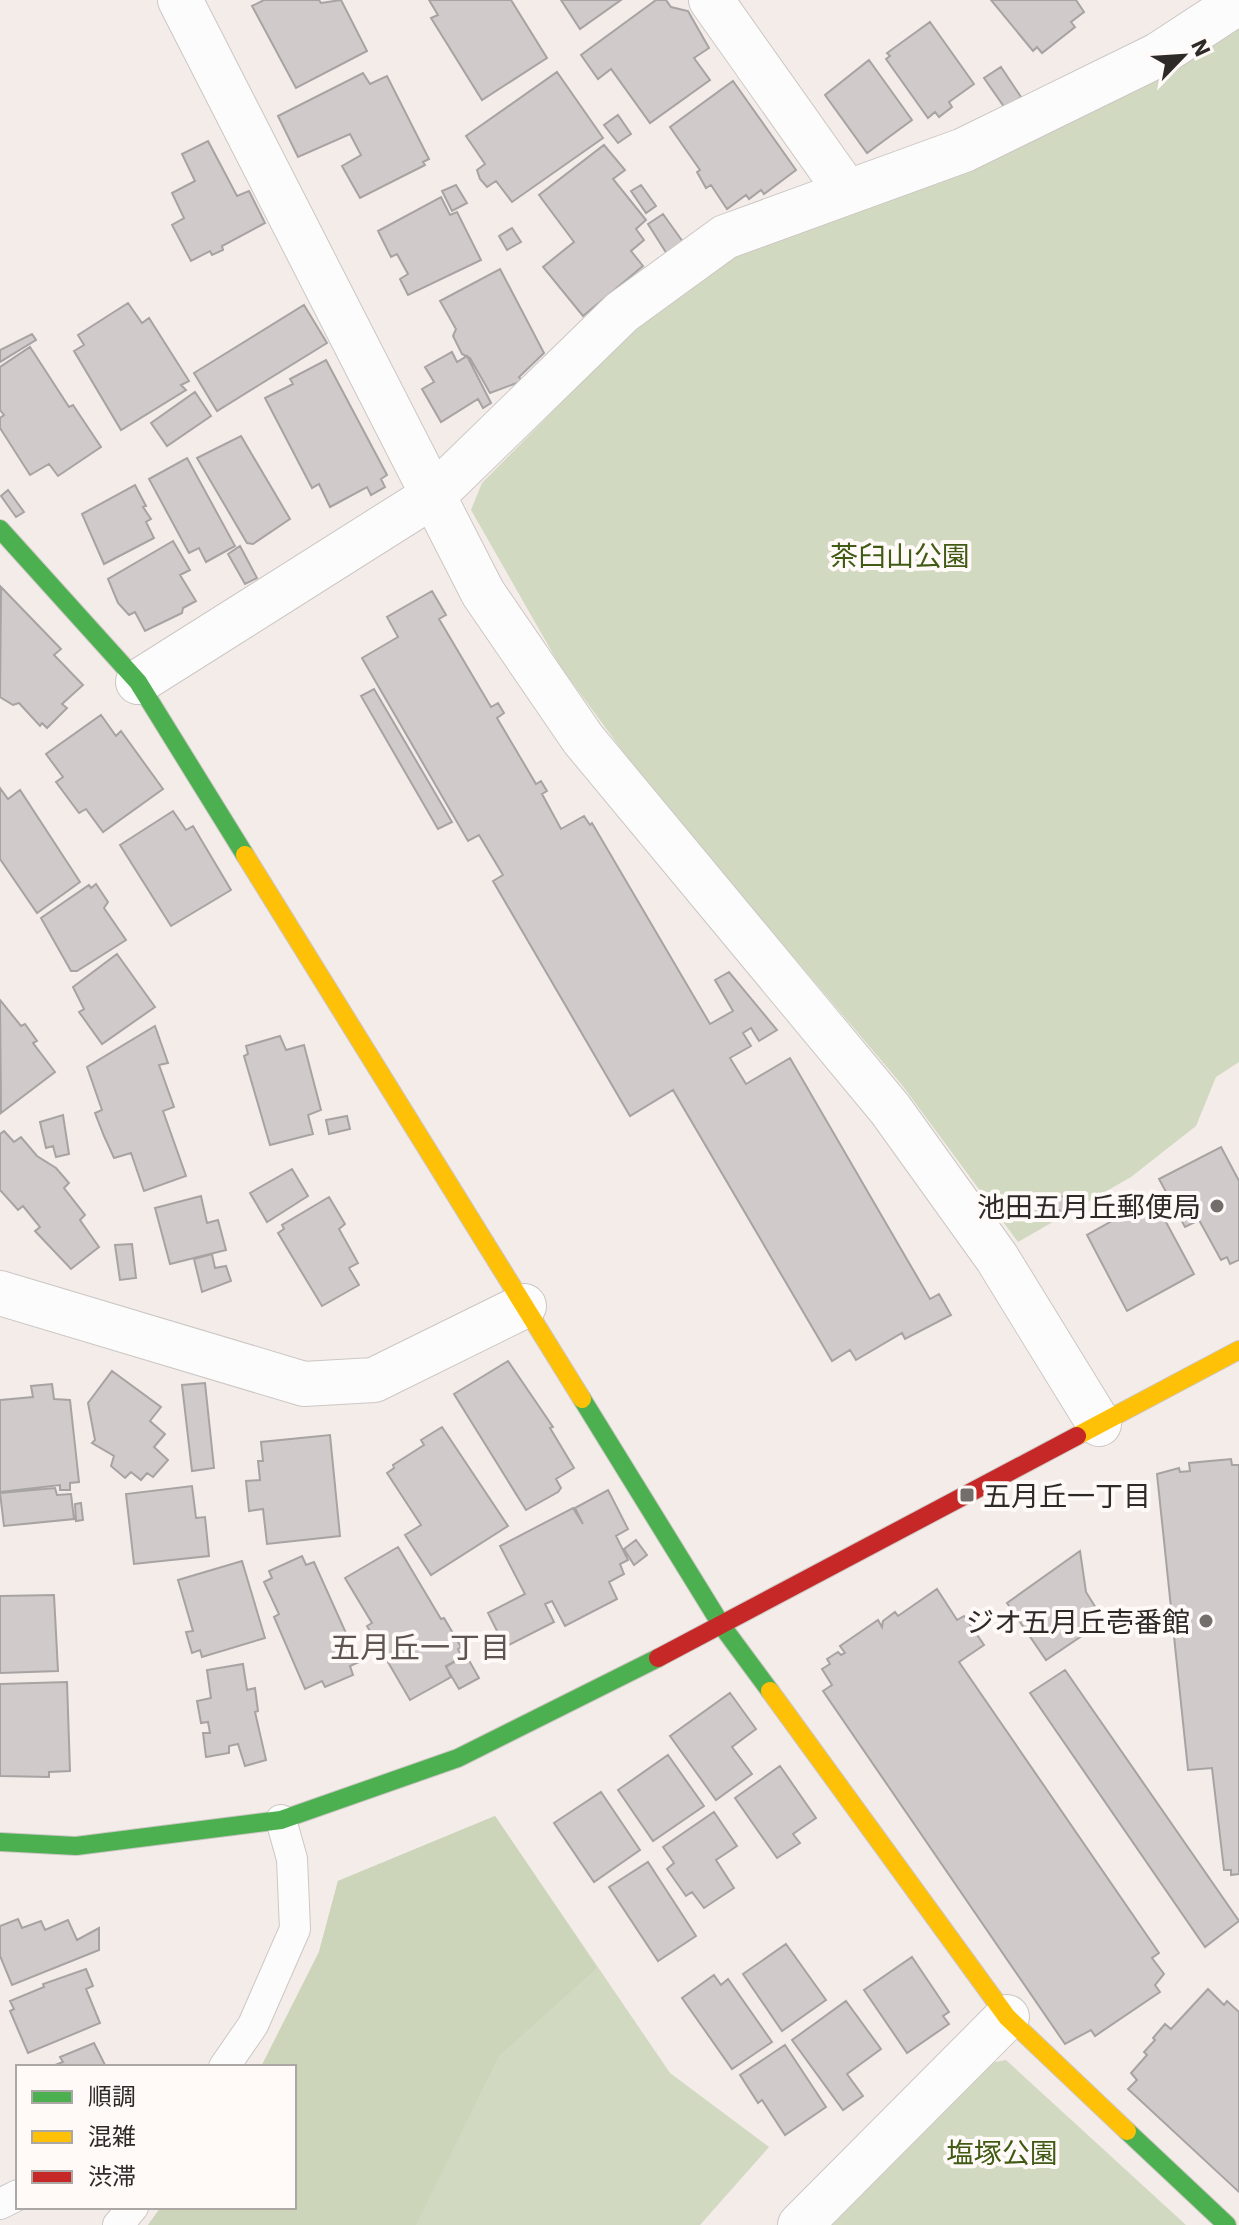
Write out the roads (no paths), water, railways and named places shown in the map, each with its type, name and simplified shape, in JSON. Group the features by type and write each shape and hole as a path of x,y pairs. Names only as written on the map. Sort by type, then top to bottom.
{"street":[{"path":"180,0 483,593 583,739 890,1109 997,1258 1099,1424"},
{"path":"711,0 847,192"},
{"path":"138,682 434,495 622,312 725,237 964,150 1158,55 1239,2"},
{"path":"0,529 138,682 722,1626 1007,2017 1227,2225"},
{"path":"0,1293 304,1384 374,1380 524,1306"},
{"path":"0,1842 76,1846 281,1820 458,1758 722,1626 1239,1350"},
{"path":"800,2225 1007,2017"}],"lane":[{"path":"225,2065 253,2025 295,1929 292,1859 281,1820"},
{"path":"118,2225 131,2209"}],"place":[{"name":"池田五月丘郵便局","path":"1217,1206"},
{"name":"五月丘一丁目","path":"967,1495"},
{"name":"ジオ五月丘壱番館","path":"1206,1621"}],"district":[{"name":"五月丘一丁目","path":"420,1646"}],"park label":[{"name":"茶臼山公園","path":"900,555"},
{"name":"塩塚公園","path":"1002,2152"}]}
